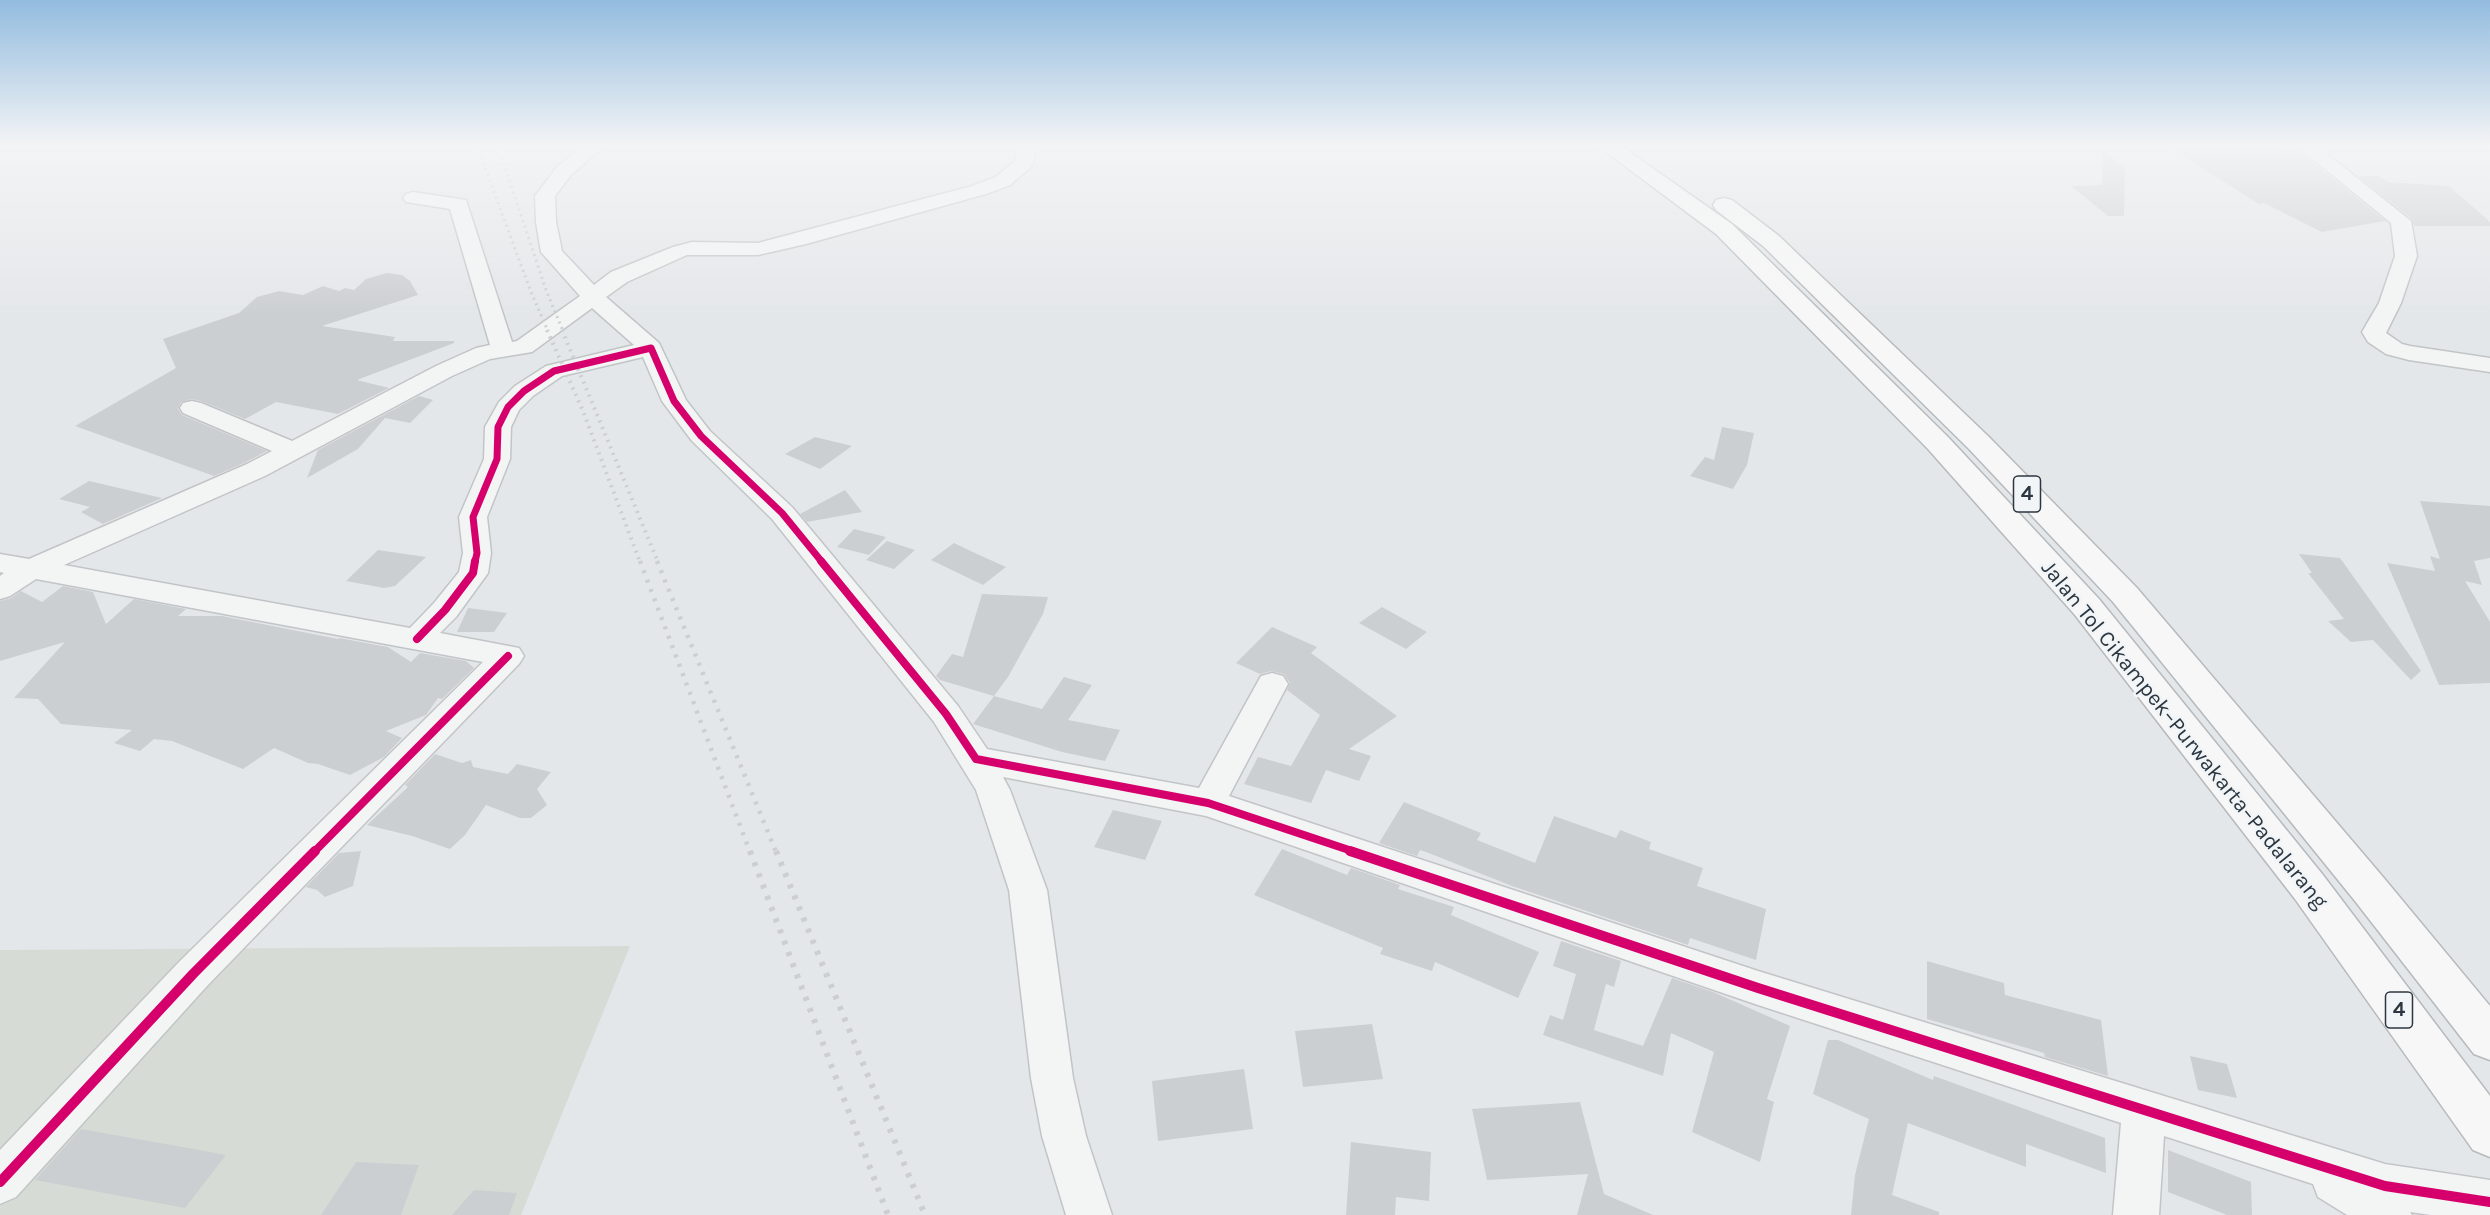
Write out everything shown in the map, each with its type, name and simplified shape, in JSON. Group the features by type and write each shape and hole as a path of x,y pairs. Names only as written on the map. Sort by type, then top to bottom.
{"highway":[{"name":"Jalan Tol Cikampek–Purwakarta–Padalarang","path":"1687,203 1724,229 1938,443 2087,607 2309,887 2490,1134"},
{"name":"Jalan Tol Cikampek–Purwakarta–Padalarang","path":"1720,203 1771,241 1979,443 2125,595 2369,889 2490,1040"}],"street":[{"path":"449,203 459,204 503,351"},
{"path":"545,203 546,222 552,252 593,297 651,348 674,401 701,436 782,513 946,714 976,759 993,790 1028,890 1052,1077 1064,1136 1089,1215"},
{"path":"0,589 29,570 256,470 444,371 484,353 524,347 619,277 680,251 758,249 820,235 934,203"},
{"path":"2378,203 2401,221 2406,256 2390,303 2374,332 2376,337 2394,349 2409,353 2490,365"},
{"path":"417,639 445,610 473,573 477,553 473,517 497,459 498,427 508,407 524,391 554,371 651,348"},
{"path":"192,408 294,451"},
{"path":"0,563 508,656 193,974 0,1182"},
{"path":"1208,803 1272,684"},
{"path":"976,759 1208,803 1758,988 2290,1156 2387,1200 2490,1202"},
{"path":"2136,1215 2144,1109"}],"shaded area":[{"path":"630,946 521,1215 0,1215 0,950"}],"building":[{"path":"2092,203 2124,203 2124,216 2108,216"},
{"path":"2257,203 2363,203 2385,221 2322,232 2264,203"},
{"path":"2392,203 2468,203 2490,222 2490,226 2414,226 2412,219"},
{"path":"387,273 402,275 410,281 418,295 322,326 395,337 393,341 454,341 454,343 357,380 389,388 338,414 276,402 245,419 201,401 192,399 181,402 178,409 182,415 267,451 246,462 214,476 75,426 176,368 163,339 239,313 257,297 279,291 303,295 323,286 339,291 345,288 354,290 366,279"},
{"path":"419,396 433,400 410,423 385,418 358,449 307,478 318,450"},
{"path":"1722,427 1754,433 1747,465 1733,489 1690,476 1705,457 1714,460"},
{"path":"815,437 852,446 820,469 785,454"},
{"path":"89,481 162,498 103,524 81,512 90,507 59,499"},
{"path":"845,490 862,512 807,522 800,514"},
{"path":"2420,501 2490,506 2490,558 2474,561 2482,585 2465,581 2490,622 2490,683 2439,685 2387,563 2435,571 2430,556 2440,559"},
{"path":"854,529 886,537 869,555 837,547"},
{"path":"887,541 915,550 894,569 866,560"},
{"path":"954,543 1006,567 983,585 931,560"},
{"path":"378,550 426,557 395,586 384,588 346,581"},
{"path":"2299,554 2340,558 2421,671 2411,680 2373,640 2351,642 2328,621 2344,619 2308,573 2312,573"},
{"path":"63,586 93,592 106,624 134,599 186,609 178,616 222,616 388,647 411,662 420,653 466,661 474,668 442,699 438,698 426,715 386,731 402,738 384,757 350,775 308,763 274,748 243,769 172,741 154,739 140,751 114,743 132,730 61,724 38,699 14,698 65,642 0,661 0,601 11,598 21,591 42,602"},
{"path":"982,594 1048,597 1043,614 1008,677 994,696 940,680 936,676 952,654 963,657"},
{"path":"1382,607 1427,632 1406,649 1359,623"},
{"path":"468,608 507,613 494,632 457,632"},
{"path":"1272,627 1317,647 1311,653 1397,716 1349,749 1371,756 1359,781 1326,770 1311,803 1244,784 1258,757 1291,766 1320,715 1287,690 1290,683 1284,674 1271,671 1260,674 1236,663"},
{"path":"1064,677 1092,685 1068,720 1120,730 1105,761 1062,752 973,724 994,696 1042,709"},
{"path":"435,754 462,763 471,760 473,767 508,774 517,764 551,772 537,789 547,805 531,818 520,818 486,805 465,835 450,849 412,836 367,825 408,787 405,785"},
{"path":"1404,802 1481,833 1477,840 1535,863 1554,816 1616,838 1620,830 1651,842 1649,849 1703,868 1697,886 1766,909 1756,960 1690,938 1688,945 1512,886 1420,850 1417,856 1379,843"},
{"path":"1113,810 1162,821 1145,860 1094,847"},
{"path":"1282,849 1347,875 1351,868 1400,885 1398,889 1454,907 1451,915 1539,952 1518,998 1435,962 1432,971 1380,954 1383,948 1254,895"},
{"path":"361,851 353,886 325,897 317,890 306,887 339,853"},
{"path":"1561,941 1621,961 1614,987 1606,984 1594,1030 1643,1046 1672,978 1713,992 1790,1026 1767,1099 1774,1102 1760,1162 1692,1132 1714,1052 1671,1033 1663,1076 1543,1035 1550,1015 1563,1020 1576,974 1553,966"},
{"path":"1927,961 2004,983 2005,995 2101,1020 2108,1076 2045,1057 2044,1053 1927,1019"},
{"path":"1372,1024 1383,1079 1303,1087 1295,1031"},
{"path":"1828,1040 1838,1040 1933,1080 1934,1076 2105,1138 2106,1173 2026,1144 2026,1167 1908,1123 1892,1195 1939,1212 1939,1215 1851,1215 1855,1175 1869,1119 1813,1094"},
{"path":"2190,1056 2227,1064 2237,1098 2198,1090"},
{"path":"1244,1069 1253,1129 1158,1141 1152,1081"},
{"path":"1580,1102 1604,1194 1653,1215 1577,1215 1588,1174 1487,1180 1472,1109"},
{"path":"81,1129 226,1155 185,1208 35,1180"},
{"path":"1351,1142 1431,1152 1429,1201 1396,1197 1395,1215 1346,1215"},
{"path":"2168,1150 2251,1182 2252,1215 2227,1215 2168,1192"},
{"path":"356,1162 419,1165 401,1215 321,1215"},
{"path":"474,1190 517,1193 509,1215 452,1215"}],"railway":[{"path":"498,203 548,331"},
{"path":"517,203 546,290 563,331"},
{"path":"547,330 583,411 640,562"},
{"path":"562,330 658,562"},
{"path":"640,561 750,852"},
{"path":"657,561 776,852"},
{"path":"750,851 888,1215"},
{"path":"776,851 925,1215"}],"cycle path":[{"path":"417,639 445,610 473,573 477,553 473,517 497,459 498,427 508,407 524,391 554,371 651,348 674,401 701,436 782,513 946,714 976,759 1208,803 1758,988 2385,1186 2490,1202"},
{"path":"0,1182 193,974 508,656"}]}
